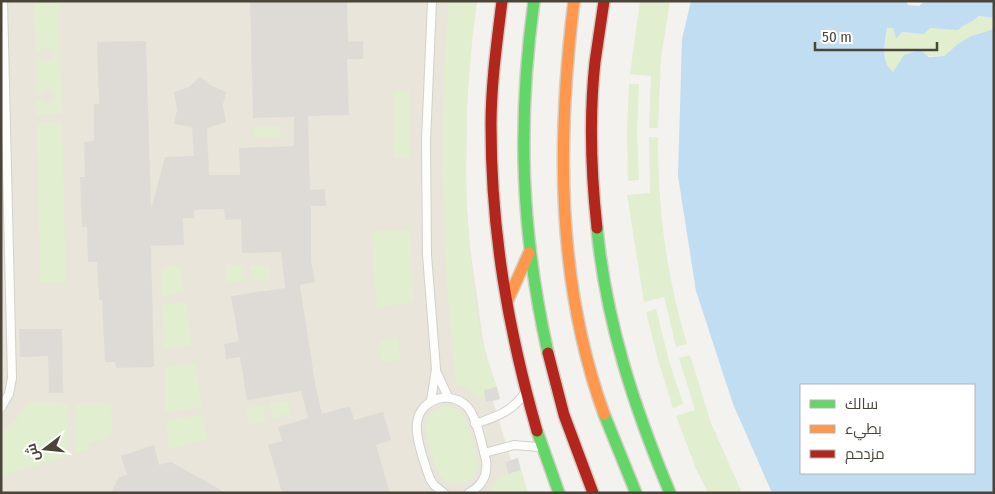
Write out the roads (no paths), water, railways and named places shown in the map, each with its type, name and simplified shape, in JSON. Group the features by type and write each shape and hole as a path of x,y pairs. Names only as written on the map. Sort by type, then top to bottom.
{"main road":[{"path":"502,1 494,63 491,148 496,233 514,343 543,449 559,493"},
{"path":"534,1 526,62 523,106 524,194 529,254 543,335 551,368 563,411 593,493"},
{"path":"574,1 567,51 562,131 562,175 568,254 579,326 589,364 616,444 636,493"},
{"path":"604,1 597,48 592,124 592,165 597,244 610,318 625,375 643,431 670,493"},
{"path":"507,302 529,254"}],"lane":[{"path":"1,408 9,394 12,378 3,1"},
{"path":"430,402 436,368 427,255 426,198 427,84 432,1"},
{"path":"436,368 448,397"},
{"path":"475,424 505,413 517,403 526,391"},
{"path":"444,493 430,479 417,429 421,410 430,402 448,397 464,404 472,414 484,454 487,467 486,474 483,481 472,492"},
{"path":"484,454 514,445 529,445 543,449"}],"water":[{"path":"691,1 906,1 908,5 919,6 925,1 994,1 994,18 979,16 958,30 930,28 924,34 902,32 896,39 893,28 887,28 884,52 886,63 893,72 904,55 920,50 929,57 944,56 971,36 994,29 994,493 772,493 733,404 696,291 678,176 682,39"}]}
